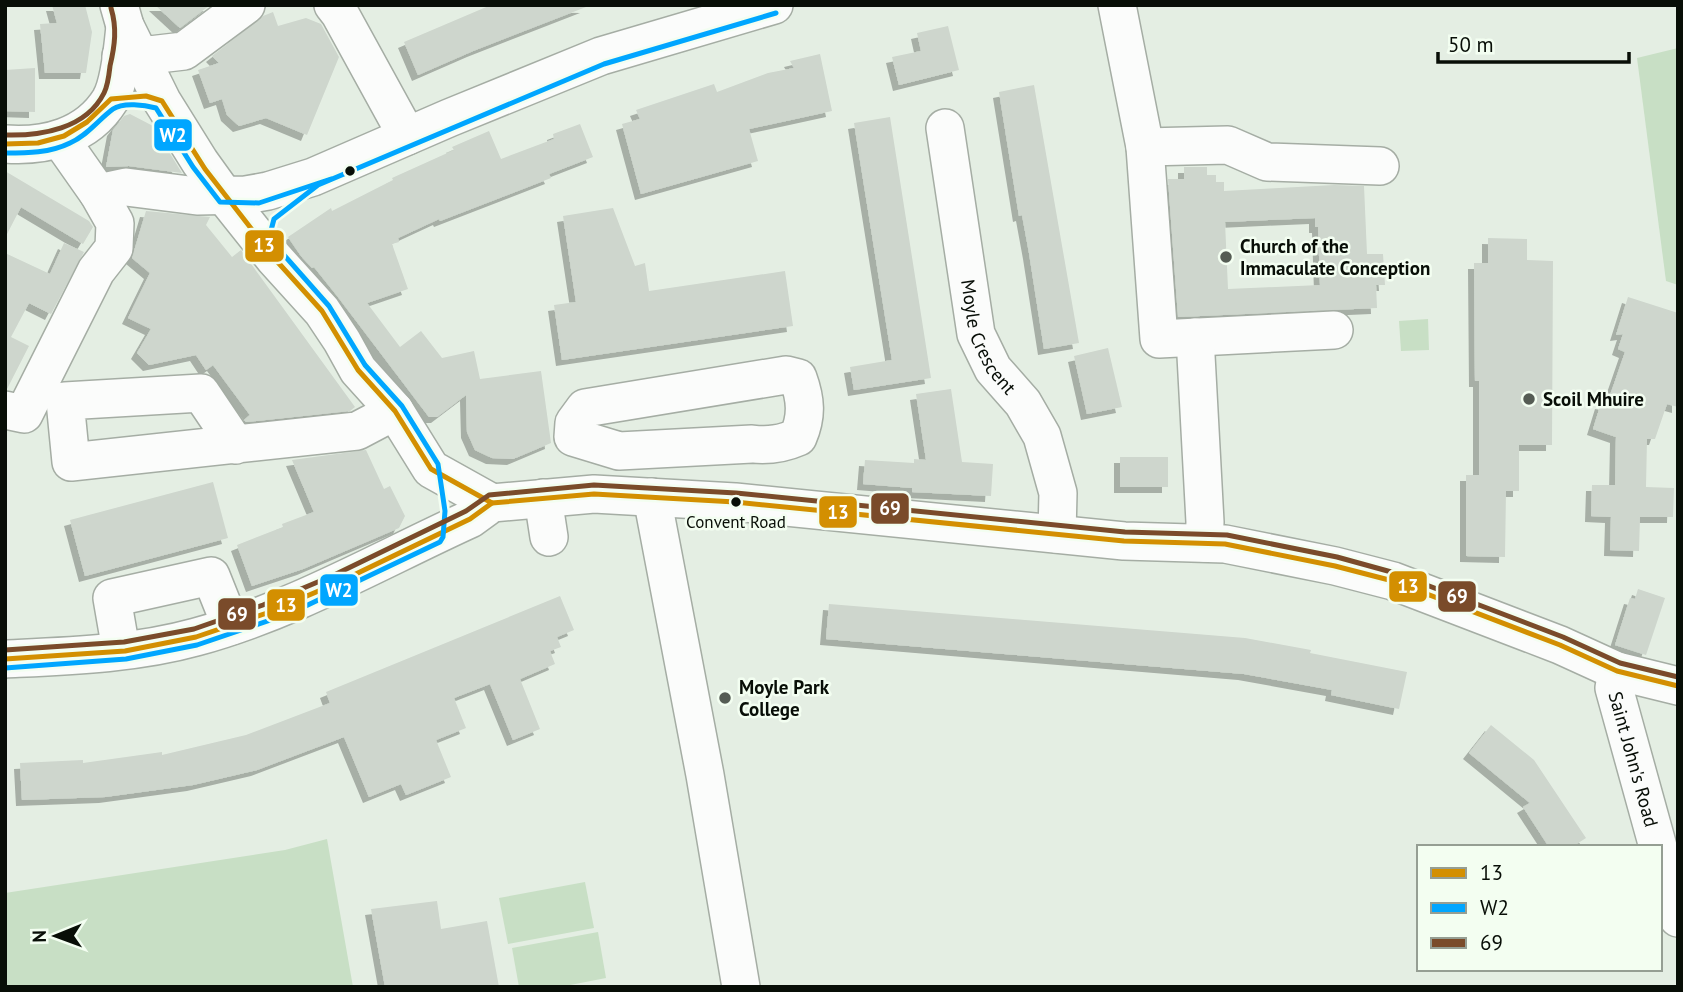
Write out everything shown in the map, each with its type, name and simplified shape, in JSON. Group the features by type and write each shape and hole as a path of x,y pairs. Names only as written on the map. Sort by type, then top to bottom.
{"street":[{"path":"127,36 184,51 246,5"},
{"path":"333,5 407,136"},
{"path":"98,192 126,187 230,203 313,177 601,56 774,5"},
{"path":"1117,5 1145,147 1159,339 1334,330"},
{"path":"5,144 30,145 60,139 77,132 111,99 127,36"},
{"path":"127,36 162,101 230,203 322,311 358,370 395,411 431,469 436,511 434,535"},
{"path":"111,99 146,96 162,101"},
{"name":"Moyle Crescent","path":"945,128 976,334 993,369 1023,403 1042,436 1058,493 1057,534"},
{"path":"5,410 24,414 96,271 114,248 115,223 98,192 60,139"},
{"path":"1145,147 1228,145 1267,162 1380,166"},
{"path":"259,240 266,214 313,177"},
{"path":"1195,337 1204,543"},
{"path":"549,537 556,496 568,462 575,423 585,408 786,375 798,378 805,397 805,422 798,437 766,446 752,444 619,451 573,437"},
{"path":"236,445 357,431 395,411"},
{"path":"735,502 740,464 752,444"},
{"path":"431,469 492,503"},
{"path":"5,659 121,650 184,640 231,626 289,605 470,519 492,503 556,496 652,497 735,502 1124,541 1225,544 1335,566 1393,581 1560,645 1617,671 1678,686"},
{"path":"652,497 705,775 741,987"},
{"path":"121,650 112,598 211,576 231,626"},
{"name":"Saint John's Road","path":"1617,671 1614,688 1657,845"},
{"path":"1662,862 1678,918"}],"green space":[{"path":"1678,48 1678,285 1666,281 1637,58"},
{"path":"1428,319 1429,350 1401,351 1399,321"},
{"path":"327,839 353,987 5,987 5,893 285,850"},
{"path":"585,882 594,928 508,944 499,898"},
{"path":"598,932 606,978 560,987 519,987 512,948"}],"building":[{"path":"52,5 85,5 92,32 86,73 45,73 40,24 57,23"},
{"path":"155,5 210,5 180,28"},
{"path":"491,5 586,7 418,75 404,42"},
{"path":"273,12 278,26 306,18 321,24 339,57 307,135 266,118 239,126 227,115 222,99 210,103 198,70 219,63 212,56 263,16"},
{"path":"948,26 959,70 899,85 892,57 921,51 917,33"},
{"path":"820,54 832,111 749,129 758,161 641,194 622,124 640,119 636,110 714,84 717,92 768,73 794,68 790,61"},
{"path":"35,68 35,112 5,111 5,70"},
{"path":"1034,85 1079,343 1044,349 999,92"},
{"path":"130,114 153,126 182,173 129,166 106,167 113,130 124,116"},
{"path":"890,117 931,378 854,390 850,367 892,360 854,123"},
{"path":"580,124 593,157 549,174 551,178 440,221 439,219 398,238 399,242 392,244 408,289 367,303 400,347 421,331 442,358 474,351 480,379 541,371 551,443 513,459 492,458 475,450 467,432 466,395 437,417 429,417 338,297 314,267 301,256 288,237 331,208 332,211 393,180 392,178 454,150 452,147 489,131 501,159 554,139 553,134"},
{"path":"1184,167 1207,167 1207,175 1216,175 1216,182 1224,182 1224,191 1364,186 1367,254 1383,254 1385,285 1376,285 1377,308 1178,317 1168,179 1184,179","holes":["1315,218 1315,227 1318,227 1320,285 1228,289 1225,222"]},
{"path":"5,171 89,221 93,227 83,244 21,207 5,238"},
{"path":"613,208 635,266 645,263 649,291 785,271 793,326 562,360 554,305 576,302 563,216"},
{"path":"146,211 210,217 206,225 232,257 241,250 355,407 350,411 246,422 244,420 250,415 213,365 206,370 196,355 149,365 137,353 151,329 128,318 150,273 132,258"},
{"name":"Scoil Mhuire","path":"1488,238 1527,239 1527,260 1553,261 1552,445 1519,445 1519,491 1506,491 1505,557 1466,556 1466,475 1479,475 1479,381 1475,381 1474,263 1488,263"},
{"path":"64,243 84,252 51,314 29,303 11,337 29,346 5,390 5,253 50,274"},
{"path":"1628,297 1678,313 1678,407 1667,404 1655,439 1647,439 1646,487 1674,488 1673,517 1640,517 1639,551 1610,550 1611,517 1591,516 1592,485 1615,485 1616,437 1593,429 1601,403 1607,404 1625,352 1618,349 1623,334 1616,335"},
{"path":"1108,348 1122,407 1087,414 1074,356"},
{"path":"951,389 962,462 993,464 991,496 912,492 912,488 863,484 865,460 914,463 914,459 926,460 916,394"},
{"path":"366,450 384,489 390,486 405,516 399,528 303,569 252,586 237,545 314,512 292,460"},
{"path":"1120,457 1168,457 1168,487 1120,487"},
{"path":"213,482 228,538 85,576 70,520"},
{"path":"1638,589 1665,598 1646,655 1615,645 1630,598 1635,599"},
{"path":"560,596 574,630 557,637 561,647 550,651 555,664 520,679 540,729 513,740 490,684 454,698 466,728 436,740 451,777 406,795 401,784 369,797 344,737 257,770 193,785 105,797 22,800 20,763 83,760 83,763 162,752 162,755 246,735 330,703 326,692"},
{"path":"829,604 1245,638 1407,672 1399,709 1331,695 1332,690 1244,674 826,639"},
{"path":"1491,725 1534,760 1586,838 1575,845 1548,845 1523,807 1530,803 1469,753"},
{"path":"437,901 441,929 487,921 499,987 385,987 371,909"}],"transit line":[{"name":"69","path":"5,135 33,134 61,128 86,115 96,105 106,87 113,51 115,30 111,8"},
{"name":"W2","path":"5,668 126,659 197,645 291,613 440,542 443,537 445,511 438,464 402,406 365,365 329,306 269,238 274,219 318,185 604,64 776,13"},
{"name":"13","path":"5,144 38,143 64,136 87,122 111,99 146,96 162,101 205,169 274,258 322,311 358,370 395,411 431,469 492,503"},
{"name":"W2","path":"5,153 54,149 82,136 113,109 122,105 140,105 156,108 193,167 220,202 259,203 331,179"},
{"name":"69","path":"5,650 124,642 194,629 263,605 332,576 466,511 489,495 594,485 736,493 1125,532 1227,535 1337,557 1395,573 1563,637 1620,663 1678,677"},
{"name":"13","path":"5,659 125,651 196,637 267,613 335,584 470,519 492,503 594,494 735,502 1124,541 1225,544 1335,566 1393,581 1560,645 1617,671 1678,686"}],"place":[{"name":"Church of the Immaculate Conception","path":"1226,257"},
{"name":"Scoil Mhuire","path":"1529,399"},
{"name":"Convent Road","path":"736,502"},
{"name":"Moyle Park College","path":"725,698"}]}
